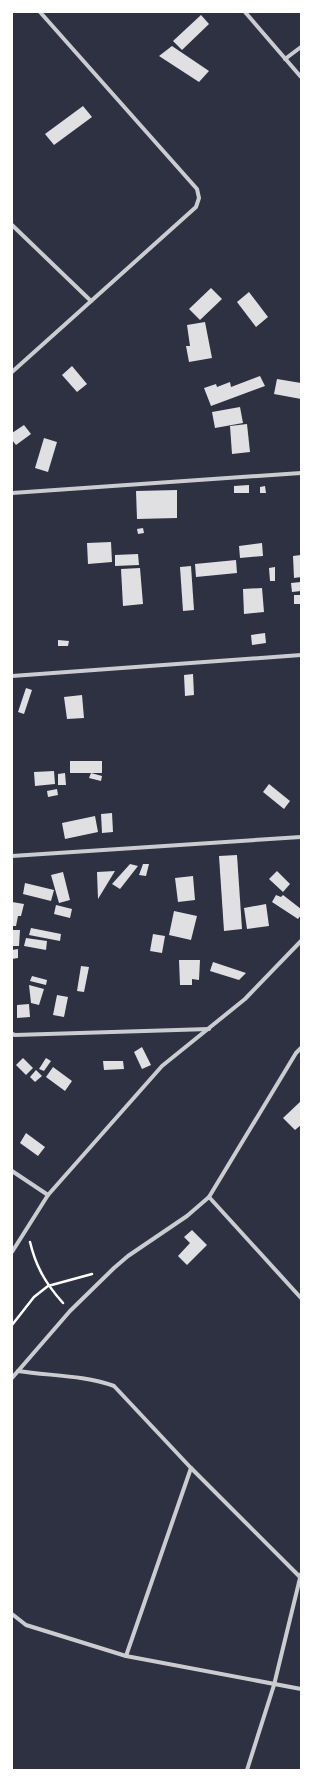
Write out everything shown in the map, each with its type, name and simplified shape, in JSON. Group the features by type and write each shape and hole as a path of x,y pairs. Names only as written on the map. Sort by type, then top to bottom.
{"street":[{"path":"12,372 196,207 199,198 197,189 40,12"},
{"path":"245,12 301,77"},
{"path":"285,59 301,47"},
{"path":"12,226 91,301"},
{"path":"12,493 301,473"},
{"path":"12,676 301,655"},
{"path":"12,856 301,837"},
{"path":"12,1252 48,1194 162,1066 245,1000 301,941"},
{"path":"12,1034 210,1029"},
{"path":"12,1378 70,1311 114,1268 128,1256 187,1216 209,1197 296,1053 301,1048"},
{"path":"296,1053 301,1058"},
{"path":"12,1171 48,1194"},
{"path":"209,1197 301,1298"},
{"path":"18,1371 79,1377 98,1380 114,1386 192,1468 300,1576 274,1685 247,1770"},
{"path":"126,1656 192,1468"},
{"path":"12,1614 26,1625 126,1656 301,1689"}],"path":[{"path":"26,1228 37,1262 48,1286 70,1311"},
{"path":"12,1325 34,1297 48,1286 114,1268"}],"building":[{"path":"201,15 209,24 182,50 173,41"},
{"path":"172,46 209,71 199,82 159,56"},
{"path":"83,106 92,117 54,145 45,134"},
{"path":"211,288 222,299 200,320 189,309"},
{"path":"249,292 268,317 256,327 237,302"},
{"path":"205,322 212,358 189,362 186,346 190,346 187,325"},
{"path":"72,366 87,384 77,392 62,375"},
{"path":"260,376 265,386 211,406 204,388 216,384 217,387 230,382 231,387"},
{"path":"277,379 301,383 301,399 274,394"},
{"path":"240,407 243,423 215,428 212,412"},
{"path":"247,424 250,452 232,454 230,426"},
{"path":"24,425 31,434 16,445 12,440 12,433"},
{"path":"44,438 57,442 48,472 35,468"},
{"path":"249,485 249,493 234,493 234,486"},
{"path":"265,486 266,493 260,493 260,487"},
{"path":"177,490 177,518 137,519 136,491"},
{"path":"143,528 144,533 138,534 137,529"},
{"path":"111,542 112,562 88,564 87,543"},
{"path":"262,543 263,556 240,558 239,546"},
{"path":"138,554 139,565 115,566 115,555"},
{"path":"301,555 301,577 294,578 293,556"},
{"path":"236,560 237,573 196,577 195,564"},
{"path":"191,566 194,610 183,611 180,567"},
{"path":"275,567 275,581 270,581 269,568"},
{"path":"140,568 143,604 123,606 121,569"},
{"path":"301,582 301,591 292,592 291,583"},
{"path":"262,588 264,612 244,614 243,589"},
{"path":"294,595 301,595 301,604 294,604"},
{"path":"265,633 266,643 252,645 251,635"},
{"path":"58,640 69,641 68,646 58,646"},
{"path":"193,674 194,695 185,696 184,675"},
{"path":"26,688 32,690 24,714 18,712"},
{"path":"82,695 84,718 67,719 64,697"},
{"path":"70,761 102,761 102,773 70,773"},
{"path":"54,771 55,784 35,786 34,772"},
{"path":"65,773 66,785 58,785 58,774"},
{"path":"91,773 102,776 101,781 89,778"},
{"path":"269,784 290,801 284,809 263,792"},
{"path":"57,789 58,795 48,797 47,791"},
{"path":"112,813 113,832 102,833 101,814"},
{"path":"95,816 98,832 65,839 62,823"},
{"path":"237,855 242,929 224,931 219,856"},
{"path":"130,864 138,866 120,889 112,884"},
{"path":"143,864 149,864 146,876 139,875"},
{"path":"115,871 98,899 97,872"},
{"path":"277,871 290,884 283,892 269,879"},
{"path":"63,872 70,900 59,903 51,875"},
{"path":"193,876 195,900 178,902 175,878"},
{"path":"25,883 54,890 51,901 23,894"},
{"path":"276,895 281,897 283,895 301,909 301,915 298,919 272,902"},
{"path":"12,902 24,904 21,916 18,916 16,926 12,926"},
{"path":"266,904 269,926 247,929 244,908"},
{"path":"56,905 72,909 70,918 54,914"},
{"path":"174,911 197,916 191,940 169,935"},
{"path":"31,928 61,934 60,941 29,935"},
{"path":"12,930 20,930 19,946 12,946"},
{"path":"153,934 165,936 162,953 150,951"},
{"path":"26,938 47,941 46,950 24,946"},
{"path":"18,949 18,958 12,959 12,950"},
{"path":"179,960 200,960 199,980 192,979 192,985 180,985"},
{"path":"213,962 246,973 239,980 210,971"},
{"path":"81,966 89,967 84,992 77,991"},
{"path":"32,976 47,980 46,985 30,981"},
{"path":"29,985 44,989 39,1005 31,1003"},
{"path":"57,995 68,997 64,1017 53,1015"},
{"path":"29,1004 30,1017 17,1018 17,1005"},
{"path":"142,1047 151,1065 142,1069 134,1052"},
{"path":"23,1058 33,1068 26,1075 16,1065"},
{"path":"46,1058 51,1061 44,1071 39,1069"},
{"path":"103,1061 123,1061 124,1069 104,1070"},
{"path":"53,1067 72,1081 65,1091 46,1077"},
{"path":"36,1070 42,1076 35,1082 30,1077"},
{"path":"301,1101 301,1125 295,1130 283,1118"},
{"path":"26,1133 45,1147 38,1156 20,1143"},
{"path":"192,1230 207,1245 187,1265 178,1256 190,1243 184,1237"}]}
